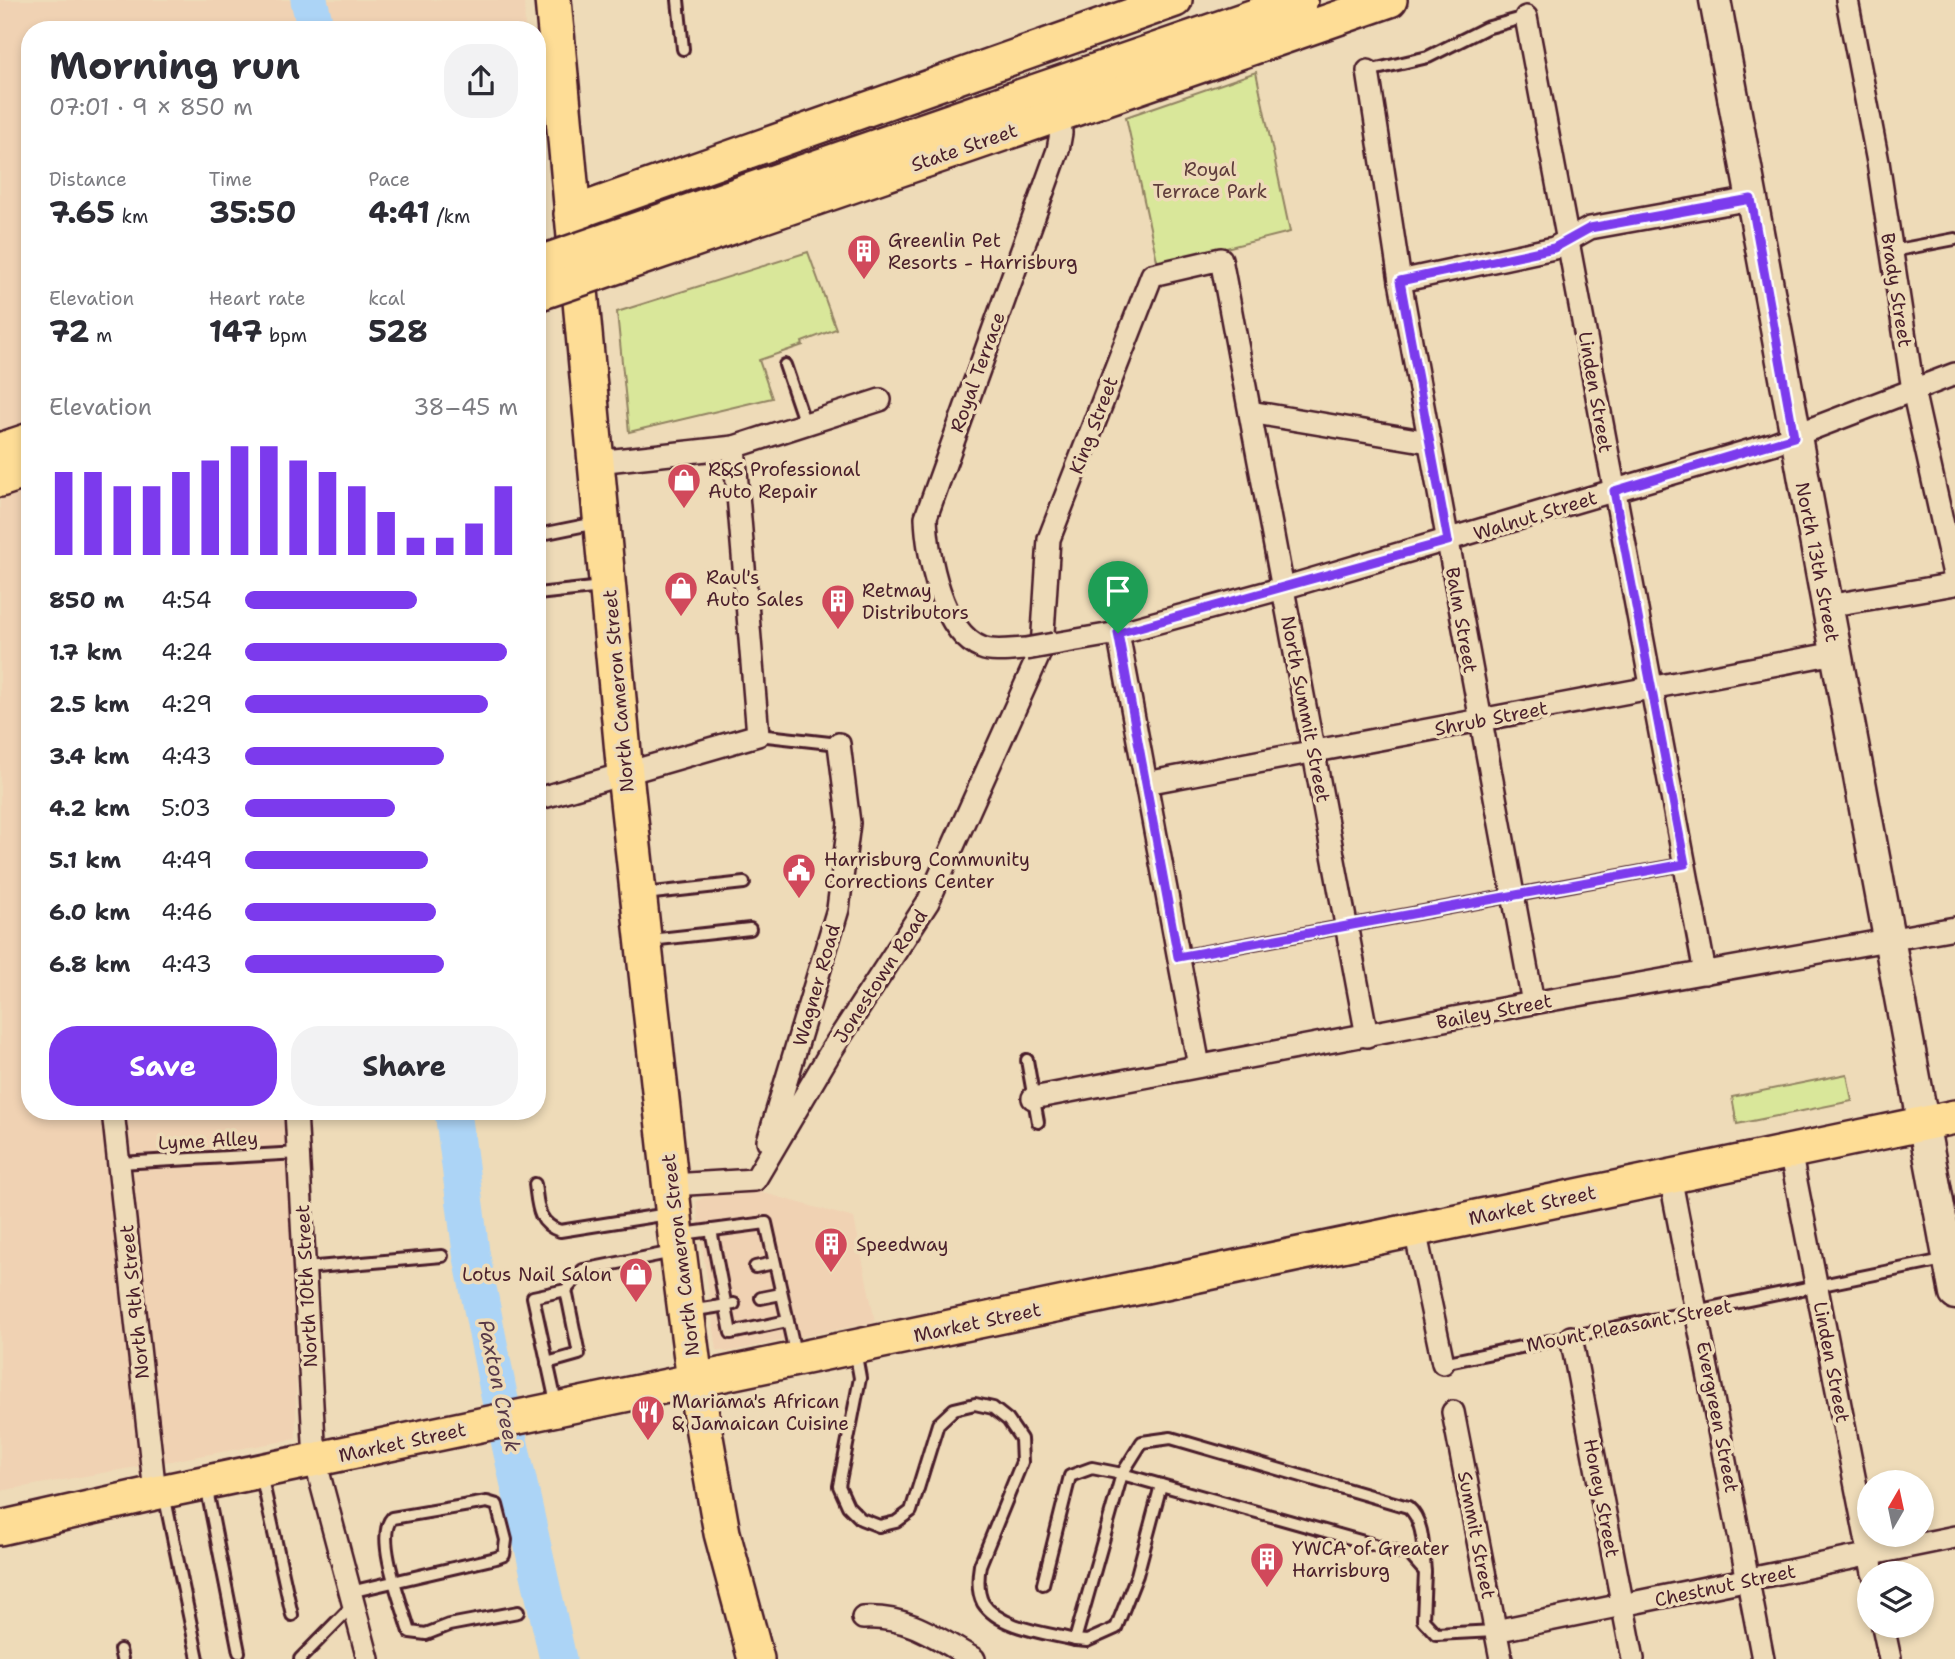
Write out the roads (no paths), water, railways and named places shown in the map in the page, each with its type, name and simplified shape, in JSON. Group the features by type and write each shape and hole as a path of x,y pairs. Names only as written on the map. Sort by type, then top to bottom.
{"highway":[{"name":"North Cameron Street","path":"552,0 625,774 686,1312 695,1381 722,1533 756,1659"}],"main road":[{"path":"571,214 1175,0"},
{"name":"State Street","path":"1058,99 1301,0"},
{"name":"State Street","path":"546,291 1058,99 1390,0"},
{"name":"North 13th Street","path":"1715,0 1921,1124 1951,1258 1955,1294"},
{"name":"State Street","path":"546,261 1018,113"},
{"path":"0,450 21,443"},
{"path":"0,480 21,473"},
{"name":"Market Street","path":"0,1528 206,1482 1955,1117"}],"street":[{"name":"Brady Street","path":"1847,0 1892,251 1913,390 1955,581"},
{"name":"Linden Street","path":"1526,16 1705,973"},
{"name":"Balm Street","path":"1368,71 1400,281 1533,1003"},
{"name":"Royal Terrace","path":"983,649 965,635 947,607 927,545 926,517 1058,150 1058,99"},
{"path":"1400,281 1554,248 1590,228 1751,199"},
{"name":"North Summit Street","path":"1221,259 1367,1036"},
{"name":"King Street","path":"1041,647 1049,539 1152,275 1221,259"},
{"name":"Walnut Street","path":"983,649 1041,647 1118,633 1283,589 1794,437 1955,374"},
{"path":"597,462 734,447 880,400"},
{"path":"1250,412 1429,442"},
{"path":"546,796 758,735 734,447"},
{"path":"1827,606 1955,581"},
{"path":"1118,633 1199,1066"},
{"name":"Jonestown Road","path":"755,1180 831,1051 928,902 1041,647"},
{"name":"Shrub Street","path":"1146,783 1836,653"},
{"name":"Wagner Road","path":"755,1180 838,909 849,823 839,744"},
{"name":"Bailey Street","path":"1033,1098 1533,1003 1955,928"},
{"name":"North 9th Street","path":"114,1120 160,1492"},
{"name":"North 10th Street","path":"297,1120 315,1460 368,1659"},
{"name":"Linden Street","path":"1790,1151 1870,1561"},
{"name":"Evergreen Street","path":"1670,1176 1763,1659"},
{"path":"675,1221 755,1180"},
{"name":"Mount Pleasant Street","path":"1415,1230 1443,1363"},
{"name":"Honey Street","path":"1571,1337 1633,1659"},
{"name":"Summit Street","path":"1453,1412 1501,1659"},
{"name":"Chestnut Street","path":"1880,1561 1955,1537"},
{"name":"Chestnut Street","path":"1495,1631 1748,1580 1857,1566"},
{"path":"863,1618 898,1619 917,1626 974,1659"},
{"path":"1886,1638 1890,1659"}],"lane":[{"path":"678,0 683,49"},
{"path":"1368,71 1428,57 1486,28 1526,16"},
{"path":"1892,251 1955,239"},
{"path":"785,365 805,424"},
{"path":"546,533 603,522"},
{"path":"546,593 608,586"},
{"path":"758,735 839,744"},
{"path":"1178,957 1685,864"},
{"path":"638,894 744,883"},
{"path":"643,941 750,929"},
{"path":"1027,1060 1038,1122"},
{"name":"Lyme Alley","path":"119,1163 299,1153"},
{"path":"535,1184 539,1217 550,1228 560,1231 675,1221 711,1230 766,1223 796,1359"},
{"path":"557,1409 533,1297 566,1290 583,1270 675,1221"},
{"path":"711,1230 729,1304 731,1333 787,1321"},
{"path":"305,1268 442,1256"},
{"name":"Mount Pleasant Street","path":"1443,1363 1951,1258"},
{"path":"755,1267 774,1263"},
{"path":"547,1363 579,1354 566,1290"},
{"path":"761,1298 781,1294"},
{"path":"686,1312 729,1304"},
{"path":"854,1347 860,1378 839,1486 848,1506 861,1519 878,1526 896,1522 911,1511 938,1424 954,1409 975,1404 993,1408 1008,1420 1021,1439 1022,1462 980,1565 978,1583 983,1603 1000,1618 1075,1640 1087,1641 1116,1628 1137,1575 1161,1485"},
{"path":"1075,1640 1122,1474 1142,1442 1171,1438 1408,1507 1415,1513 1421,1536 1424,1572 1423,1620 1436,1634 1495,1631"},
{"path":"1043,1584 1070,1476 1092,1468 1122,1474 1410,1555 1424,1572"},
{"path":"260,1471 292,1615"},
{"path":"206,1482 239,1652"},
{"path":"160,1492 198,1659"},
{"path":"300,1659 352,1598 396,1581 504,1555 506,1540 497,1505 486,1502 461,1505 392,1518 386,1525 384,1542 396,1581 410,1632 426,1634 449,1625 518,1612"}],"waterway":[{"name":"Paxton Creek","path":"309,0 314,21"},
{"name":"Paxton Creek","path":"454,1120 471,1252 499,1395 558,1659"}],"place":[{"name":"Greenlin Pet Resorts - Harrisburg","path":"864,281"},
{"name":"R&S Professional Auto Repair","path":"684,510"},
{"name":"Raul's Auto Sales","path":"681,618"},
{"name":"Retmay Distributors","path":"838,631"},
{"name":"Harrisburg Community Corrections Center","path":"799,900"},
{"name":"Speedway","path":"831,1274"},
{"name":"Lotus Nail Salon","path":"636,1304"},
{"name":"Mariama's African & Jamaican Cuisine","path":"648,1442"},
{"name":"YWCA of Greater Harrisburg","path":"1267,1589"}],"park label":[{"name":"Royal Terrace Park","path":"1210,180"}]}
